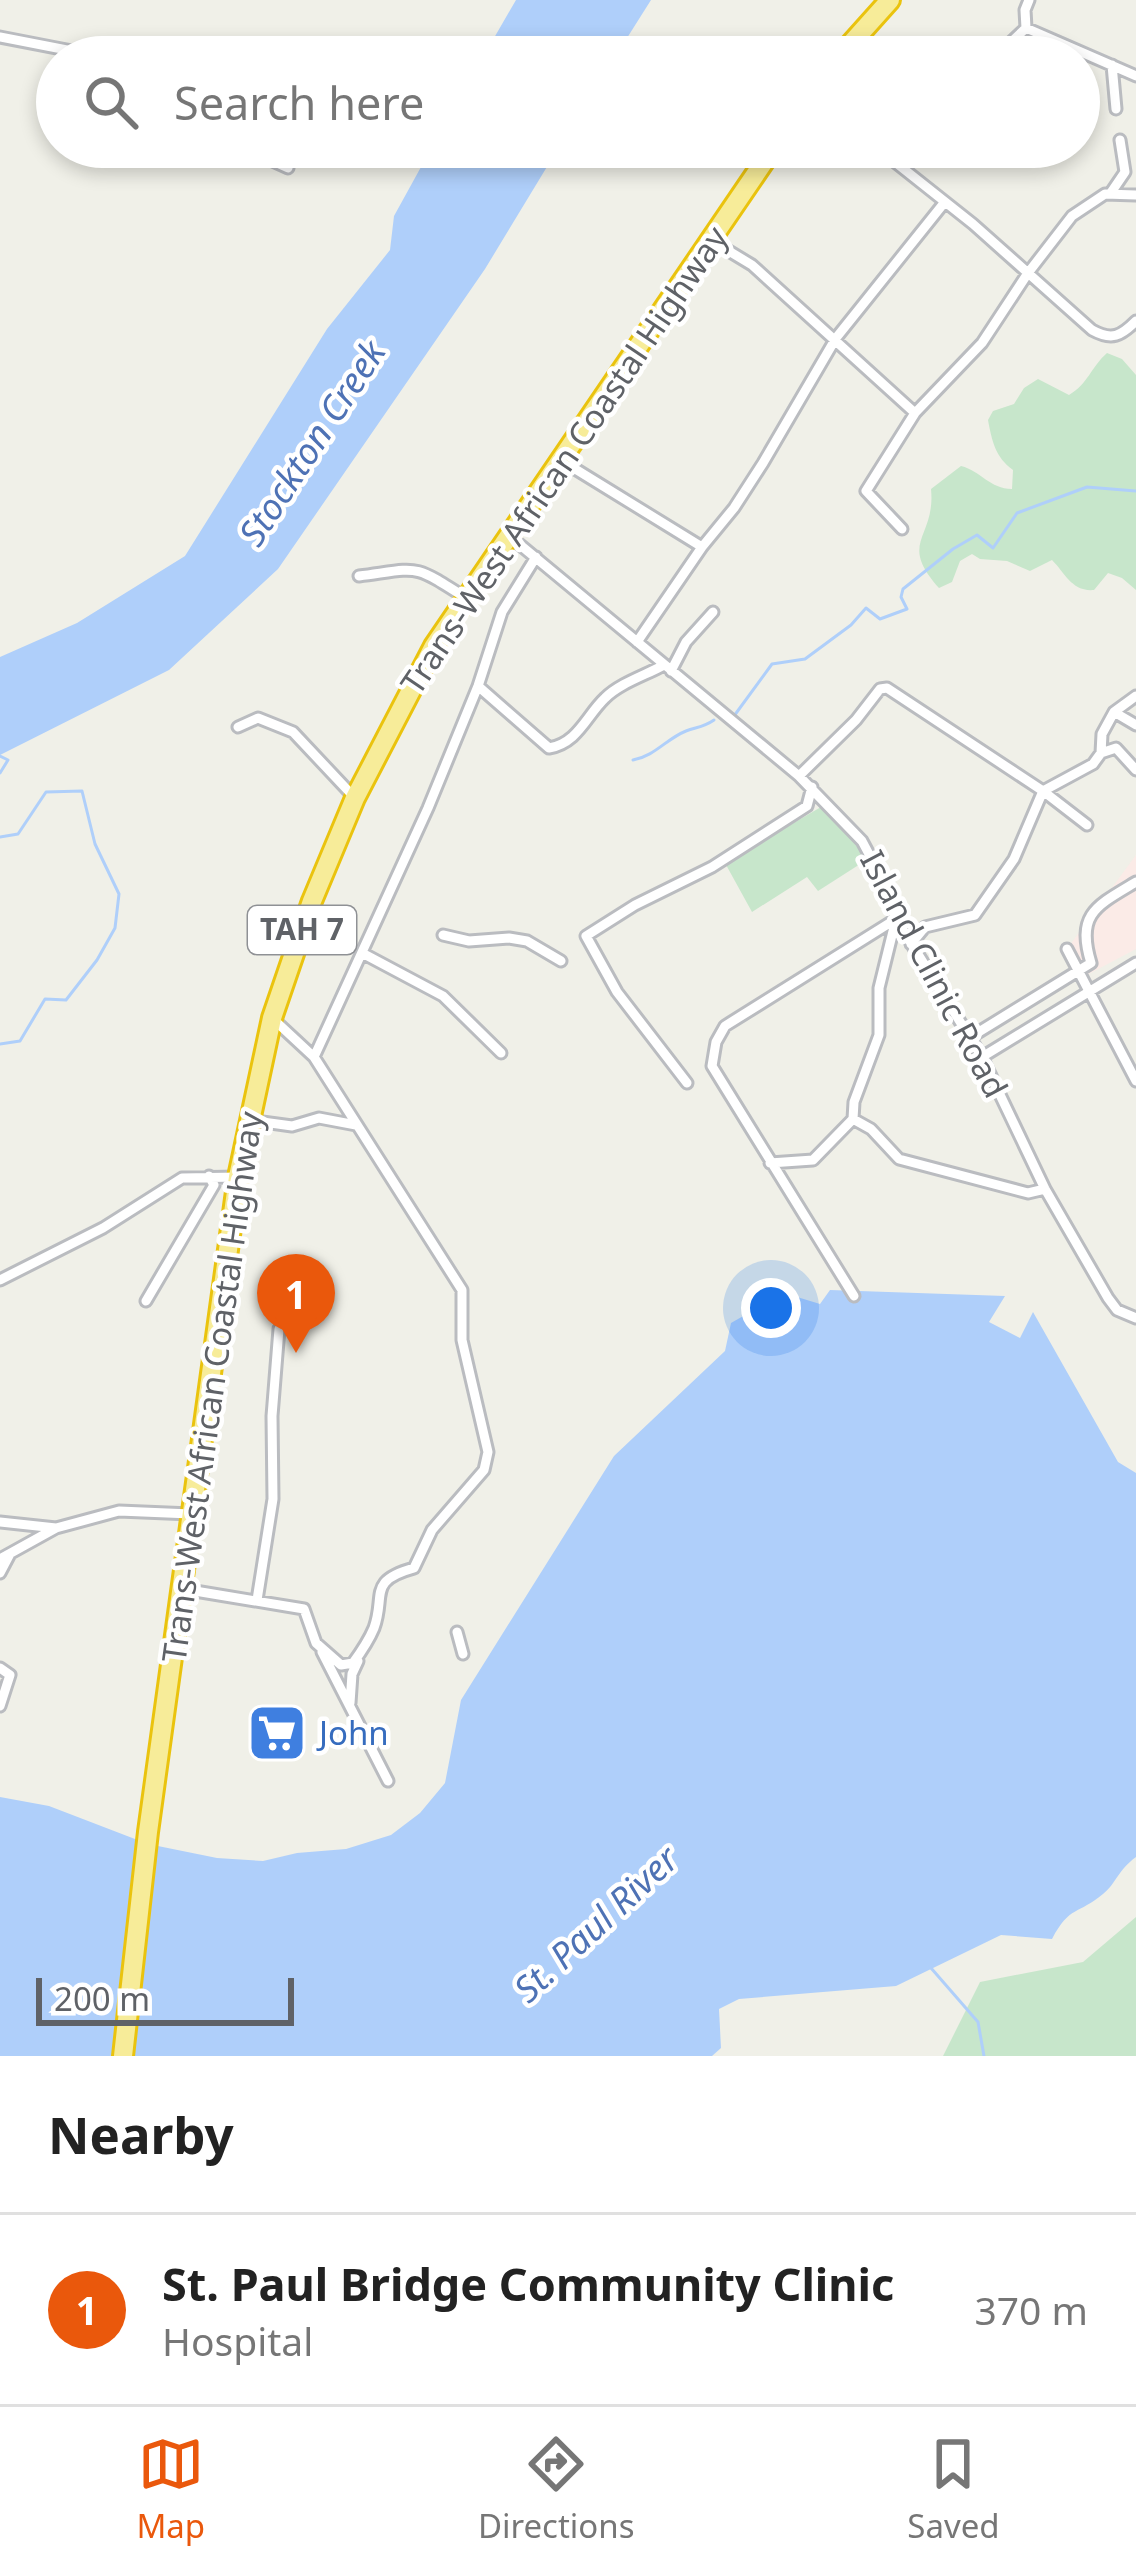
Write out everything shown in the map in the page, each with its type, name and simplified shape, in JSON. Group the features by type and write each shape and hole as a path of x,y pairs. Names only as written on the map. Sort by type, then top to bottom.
{"highway":[{"path":"858,36 890,0"},
{"name":"Trans-West African Coastal Highway","path":"123,2056 148,1832 238,1177 272,1018 355,798 406,694 507,535 759,168"}],"street":[{"path":"1026,28 1024,10 1029,0"},
{"path":"1018,36 1026,28"},
{"path":"1026,28 1045,36"},
{"path":"0,37 36,44"},
{"path":"1100,60 1136,76"},
{"path":"1112,65 1116,110"},
{"path":"1110,194 1125,172 1120,140"},
{"path":"902,168 1102,336 1120,335 1136,320"},
{"path":"902,530 866,491 915,413 982,343 1072,216 1093,199 1136,195"},
{"path":"637,642 734,508 836,338 944,203"},
{"path":"709,239 752,265 915,413"},
{"path":"560,459 702,548"},
{"name":"Island Clinic Road","path":"507,535 800,776 862,841 886,886 896,919 982,1057 1045,1189 1117,1310 1136,1318"},
{"path":"314,1057 364,954 478,686 502,611 536,557"},
{"path":"359,576 416,568 466,598"},
{"path":"478,686 549,748 560,746 607,695 668,668 713,612"},
{"path":"800,776 880,689 887,688 1088,825"},
{"path":"911,944 925,927 975,915 1015,859 1043,790 1093,764 1114,712 1136,696"},
{"path":"1114,712 1136,725"},
{"path":"238,728 258,718 293,732 355,798"},
{"path":"1101,753 1116,748 1136,770"},
{"path":"687,1083 617,992 586,936 634,905 712,867 807,806 812,787"},
{"path":"969,1038 1091,963 1082,935 1086,924 1136,882"},
{"path":"770,1163 813,1160 853,1119 854,1102 879,1035 879,988 896,919"},
{"path":"854,1296 712,1066 716,1042 725,1026 896,919"},
{"path":"443,935 469,941 527,940 561,961"},
{"path":"1066,949 1136,1081"},
{"path":"364,954 443,996 501,1053"},
{"path":"982,1057 1136,963"},
{"path":"272,1018 314,1057 462,1290 462,1340 488,1452 484,1470 431,1530 413,1568 392,1574 377,1595 376,1624 352,1674 350,1709"},
{"path":"249,1120 292,1126 320,1118 356,1125"},
{"path":"853,1119 872,1130 899,1159 1028,1193 1045,1189"},
{"path":"146,1301 214,1185 209,1177"},
{"path":"0,1280 103,1228 182,1178 238,1177"},
{"path":"256,1600 273,1499 272,1416 279,1329"},
{"path":"0,1558 56,1528 118,1511 190,1514"},
{"path":"0,1522 56,1528"},
{"path":"0,1574 13,1549"},
{"path":"183,1589 304,1609 316,1643 388,1780"},
{"path":"457,1632 463,1654"},
{"path":"316,1643 341,1665 353,1663 362,1652"},
{"path":"0,1668 10,1675 0,1706"}],"shaded area":[{"path":"1136,855 1136,949 1083,977 1067,949"}],"green space":[{"path":"1107,353 1122,359 1136,375 1136,590 1108,573 1094,590 1080,588 1052,560 1030,571 972,554 960,561 952,582 939,588 919,549 931,489 961,466 1012,489 1013,470 998,454 991,435 988,420 993,411 1014,404 1024,388 1038,379 1069,395"},
{"path":"821,807 860,843 868,859 818,891 807,877 752,912 725,863"},
{"path":"1136,1917 1136,2056 943,2056 980,1982 1083,1962"}],"water":[{"path":"516,0 651,0 628,36 495,36"},
{"name":"Stockton Creek","path":"420,168 546,168 485,269 278,569 169,670 0,755 0,657 77,623 185,556 327,329 390,250 394,216"},
{"name":"St. Paul River","path":"830,1290 1005,1296 989,1322 1020,1338 1033,1312 1118,1462 1136,1473 1136,1857 1107,1890 1069,1915 1052,1939 1001,1935 896,1986 739,1999 719,2009 721,2048 712,2056 0,2056 0,1797 49,1806 148,1844 217,1858 263,1861 346,1849 391,1835 420,1813 445,1783 461,1700 614,1456 725,1351 731,1323 784,1293 820,1304"}],"waterway":[{"path":"734,716 772,664 805,659 866,608 880,619 907,609 903,589 977,535 993,548 1017,513 1087,487 1136,491"},
{"path":"633,760 714,720"},
{"path":"0,756 8,760 0,773"},
{"path":"0,837 18,834 46,792 82,791 95,844 119,894 115,928 66,1000 45,999 20,1041 0,1044"},
{"path":"931,1968 978,2022 984,2056"}],"place":[{"name":"St. Paul Bridge Community Clinic","path":"296,1353"},
{"name":"John","path":"277,1733"}]}
